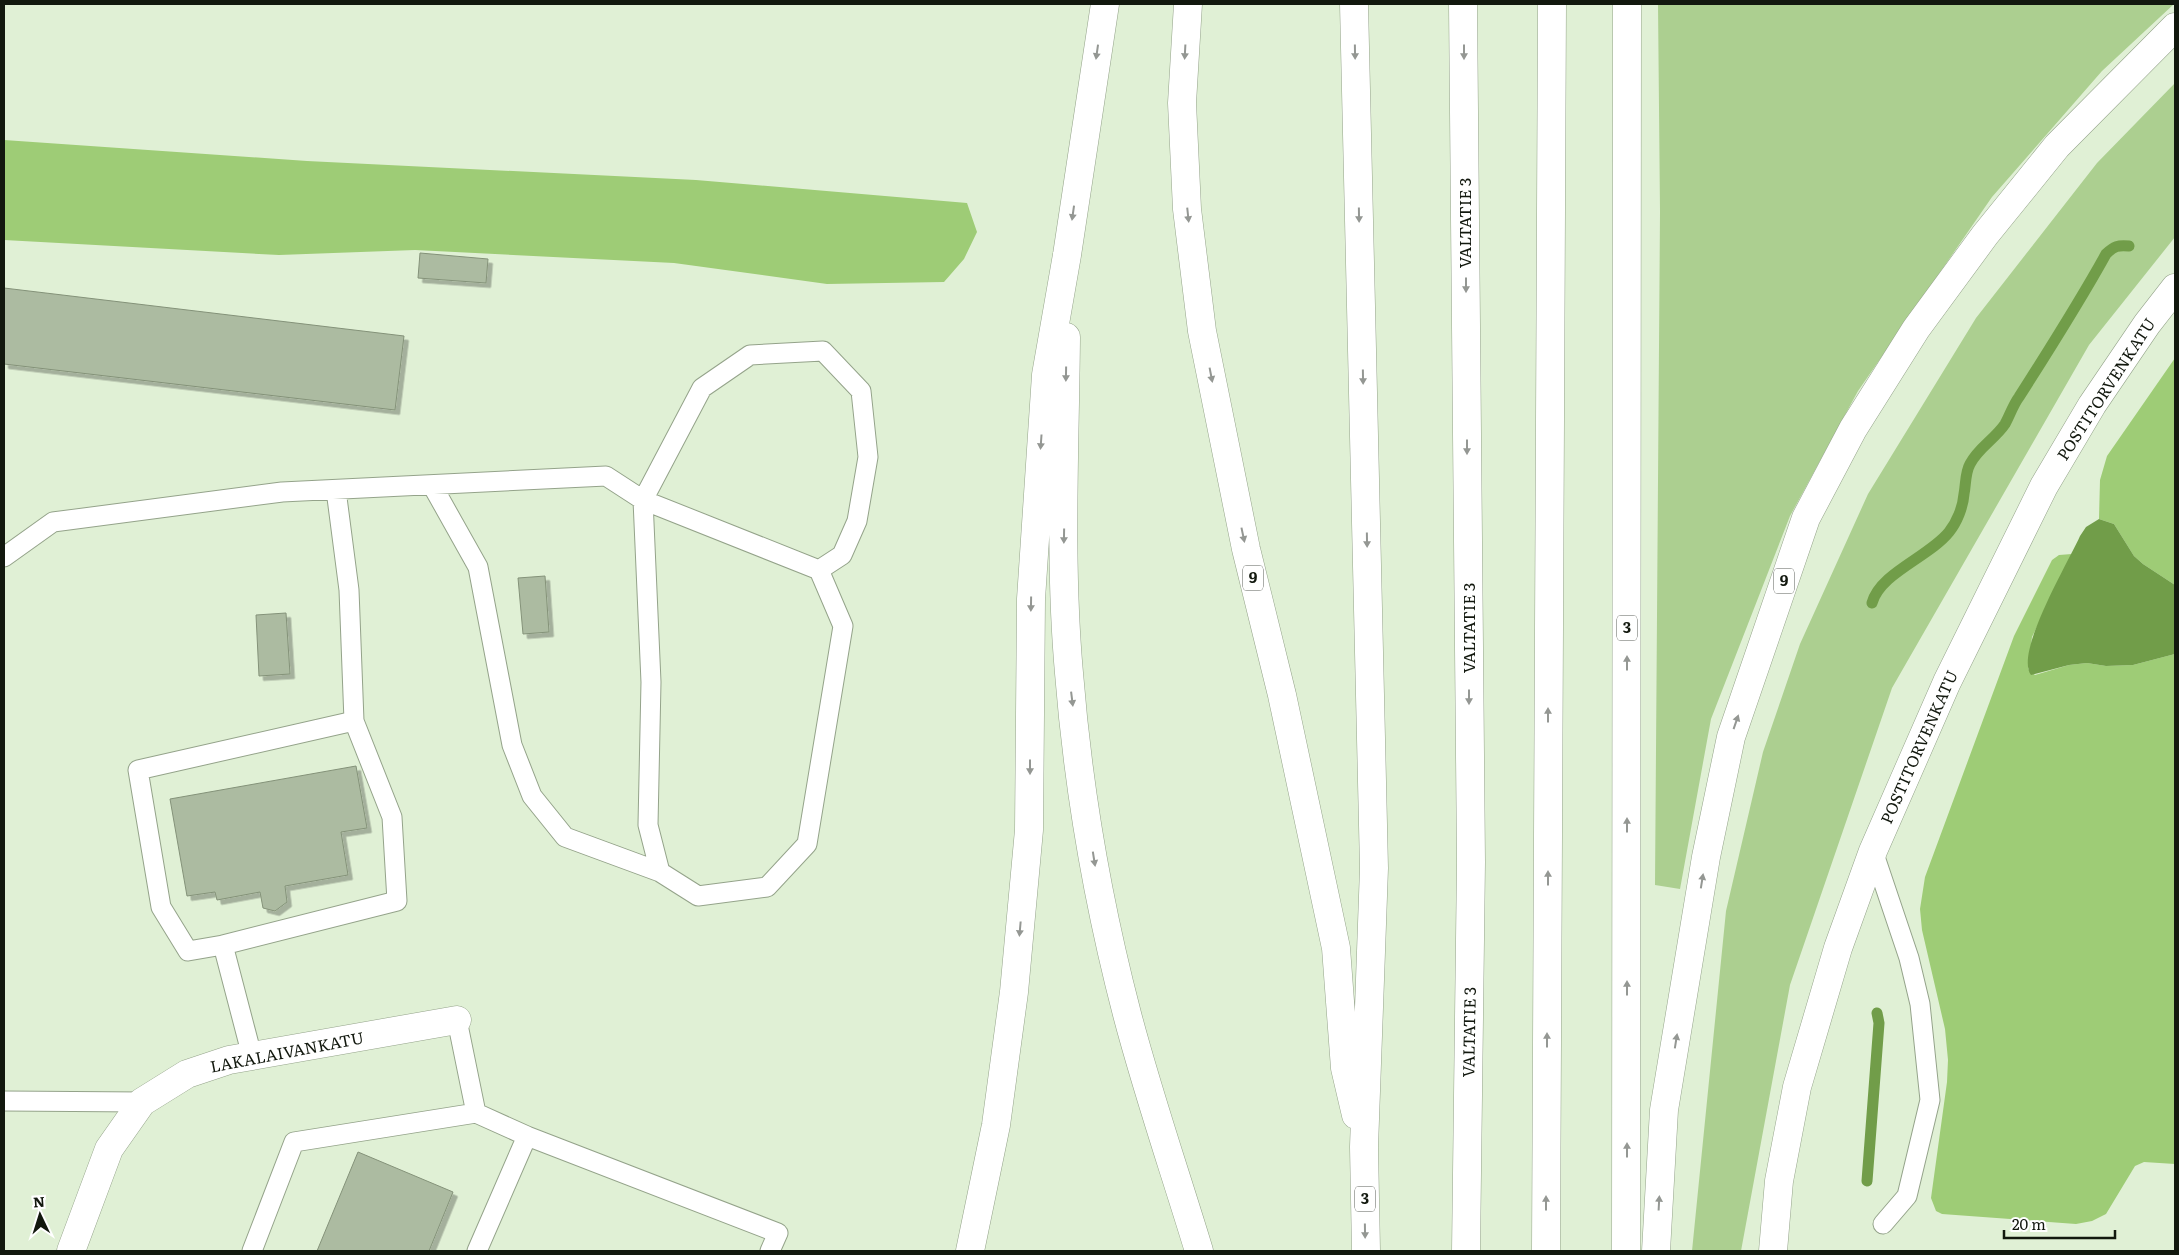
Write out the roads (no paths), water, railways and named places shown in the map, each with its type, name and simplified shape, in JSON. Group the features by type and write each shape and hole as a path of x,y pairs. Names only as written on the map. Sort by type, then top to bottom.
{"main road":[{"path":"970,1251 996,1125 1015,982 1029,830 1031,599 1046,375 1067,255 1105,4"},
{"name":"9","path":"1188,4 1182,103 1186,199 1202,331 1244,540 1286,713 1336,948 1345,1068 1364,1147"},
{"name":"3","path":"1354,4 1374,868 1364,1147 1366,1251"},
{"name":"VALTATIE 3","path":"1464,4 1471,862 1466,1251"},
{"path":"1546,1251 1552,4"},
{"name":"3","path":"1626,1251 1627,4"},
{"name":"9","path":"1656,1251 1664,1110 1706,857 1731,737 1806,518 1852,429 1916,329 1985,235 2057,146 2175,27"},
{"path":"1067,255 1063,580 1069,674 1082,786 1102,910 1127,1015 1199,1251"},
{"name":"POSTITORVENKATU","path":"1773,1251 1779,1180 1797,1087 1838,948 1873,851 1947,682 2044,486 2092,405 2147,324 2175,288"},
{"name":"LAKALAIVANKATU","path":"71,1251 109,1150 142,1102 187,1074 229,1060 457,1020"}],"lane":[{"path":"660,872 648,825 651,682 643,500 702,388 750,355 823,351 861,391 868,457 857,521 842,555 820,570"},
{"path":"4,557 53,522 282,492 606,476 643,500 820,570 843,626 808,844 767,887 698,896 660,872 565,837 532,796 512,745 478,567 432,485"},
{"path":"336,490 349,590 354,720 392,817 397,901 223,945 188,951 161,907 138,770 354,720"},
{"path":"1873,851 1909,958 1920,1004 1930,1100 1907,1196 1882,1224"},
{"path":"223,945 252,1056"},
{"path":"457,1020 476,1113"},
{"path":"4,1102 142,1102"},
{"path":"252,1251 294,1142 476,1113 527,1136 778,1233 770,1251"},
{"path":"477,1251 527,1136"}],"waterway":[{"path":"1872,603 1877,592 1885,583 1940,541 1952,528 1961,509 1967,471 1973,458 2005,424 2017,400 2064,326 2106,254 2116,247 2129,246"},
{"path":"1867,1181 1879,1023 1877,1013"}]}
